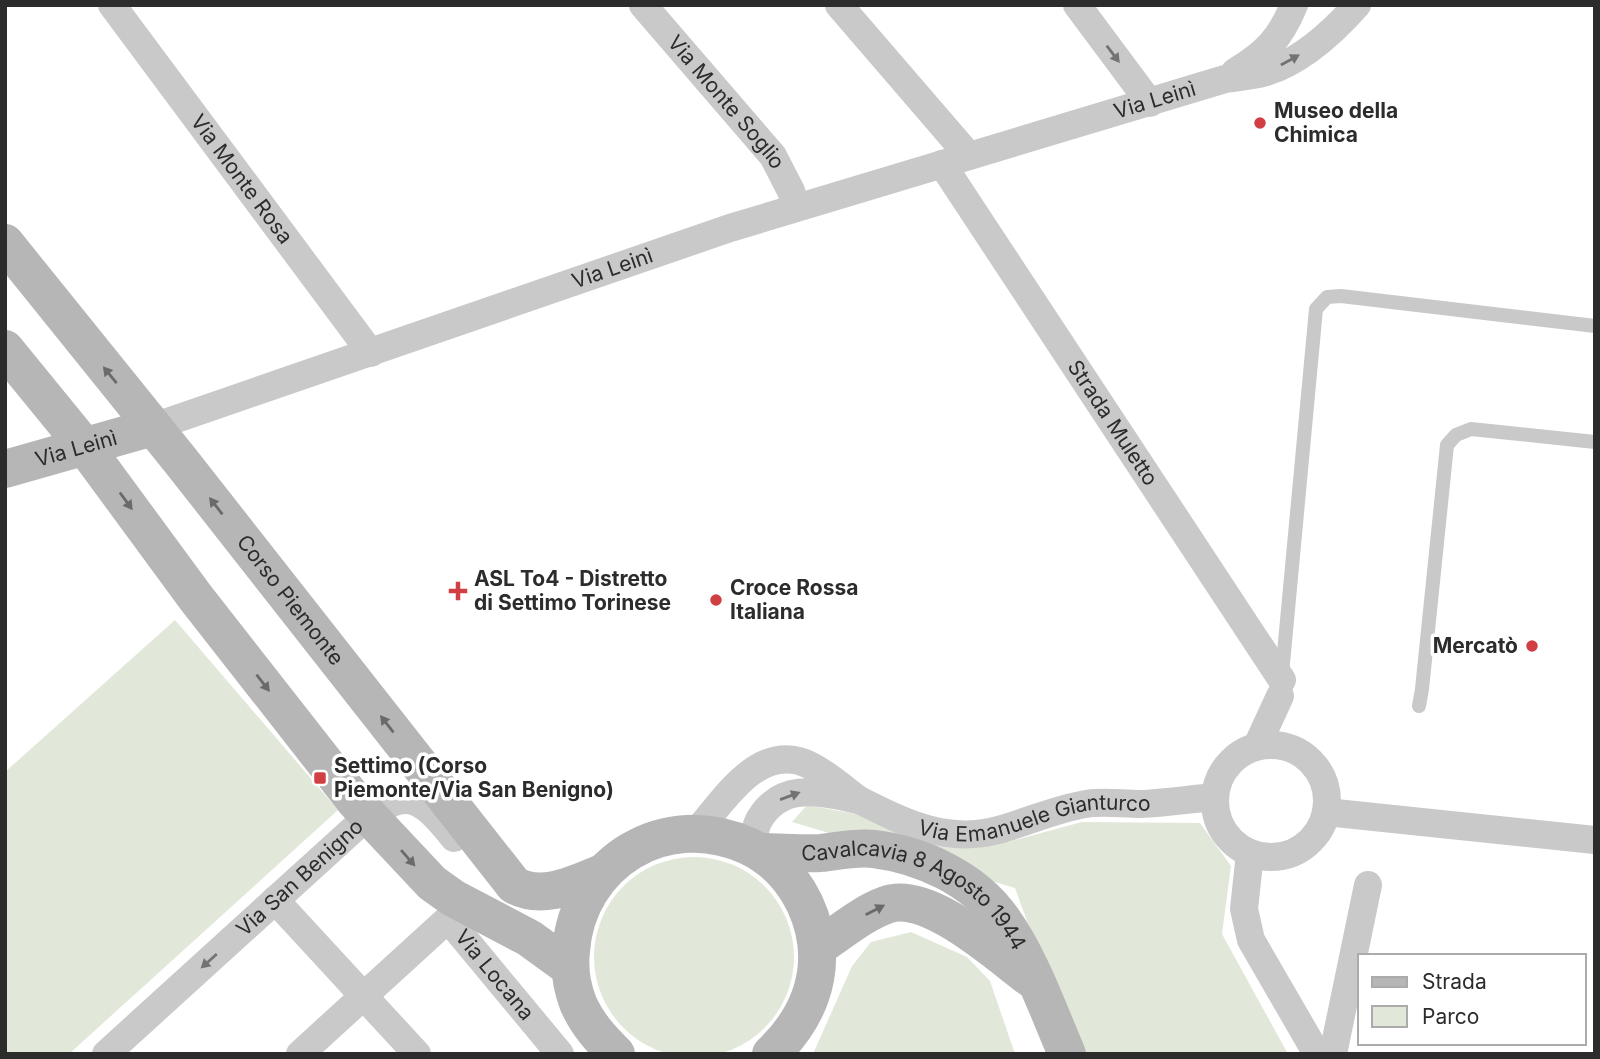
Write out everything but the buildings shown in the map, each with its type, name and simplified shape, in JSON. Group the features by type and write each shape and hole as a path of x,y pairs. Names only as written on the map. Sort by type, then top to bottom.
{"main road":[{"name":"Corso Piemonte","path":"5,243 514,884 525,891 538,892 568,886 602,873"},
{"path":"5,349 85,447 197,598 355,801 432,883 453,898 529,938 569,967"},
{"name":"Via Leinì","path":"5,469 153,427"},
{"path":"617,1054 596,1034 578,1003 569,967 572,933 579,911 602,873 629,851 661,837 696,832 730,838 756,850 790,878 809,910 818,947 816,980 806,1011 783,1048"},
{"name":"Cavalcavia 8 Agosto 1944","path":"756,850 818,853 874,849 917,860 948,872 981,896 1002,919 1037,983 1067,1054"},
{"name":"Cavalcavia 8 Agosto 1944","path":"818,947 889,903 917,905 965,927 1037,983"}],"street":[{"name":"Via Monte Rosa","path":"112,5 371,352"},
{"name":"Via Monte Soglio","path":"643,5 773,156 796,207"},
{"path":"839,5 969,156"},
{"path":"1077,5 1150,103"},
{"path":"1225,79 1273,45 1286,25 1294,5"},
{"path":"1225,79 1265,72 1284,64 1304,52 1348,9"},
{"name":"Via Leinì","path":"153,427 730,228 1225,79"},
{"name":"Strada Muletto","path":"942,164 1281,688"},
{"path":"1281,688 1286,746"},
{"path":"1257,746 1281,688"},
{"path":"1257,746 1286,746 1301,753 1314,764 1323,778 1327,795 1326,812 1321,827 1311,840 1298,850 1282,856 1266,857 1250,853 1235,844 1223,831 1216,815 1215,797 1219,780 1228,765 1241,753 1257,746"},
{"path":"696,832 750,772 777,761 800,761 859,800"},
{"path":"756,850 759,820 775,802 793,793 813,791 859,800"},
{"name":"Via Emanuele Gianturco","path":"859,800 933,832 965,834 997,830 1087,803 1141,804 1215,797"},
{"name":"Via San Benigno","path":"106,1054 369,816 385,805 404,799 418,801 433,812 475,865 505,874"},
{"path":"1326,812 1595,840"},
{"path":"1250,853 1244,909 1251,940 1317,1054"},
{"path":"1333,1054 1368,885"},
{"path":"275,900 417,1054"},
{"name":"Via Locana","path":"300,1054 448,919 560,1054"}],"lane":[{"path":"1281,688 1316,309 1327,297 1340,296 1595,326"},
{"path":"1419,706 1447,445 1455,435 1471,429 1595,442"}],"green space":[{"path":"175,620 338,810 69,1054 5,1054 5,772"},
{"path":"807,805 1008,842 1082,822 1200,823 1231,866 1222,934 1288,1054 1075,1054 1015,888 792,822"},
{"path":"694,857 714,859 732,865 765,886 786,919 792,937 792,977 786,995 765,1028 732,1049 714,1055 694,1057 674,1055 656,1049 623,1028 602,995 596,977 594,957 596,937 602,919 623,886 656,865 674,859"},
{"path":"911,932 967,957 990,981 1015,1054 813,1054 852,966 871,942"}],"place":[{"name":"Museo della Chimica","path":"1260,123"},
{"name":"ASL To4 - Distretto di Settimo Torinese","path":"458,591"},
{"name":"Croce Rossa Italiana","path":"716,600"},
{"name":"Mercatò","path":"1532,646"},
{"name":"Settimo (Corso Piemonte/Via San Benigno)","path":"320,778"}]}
